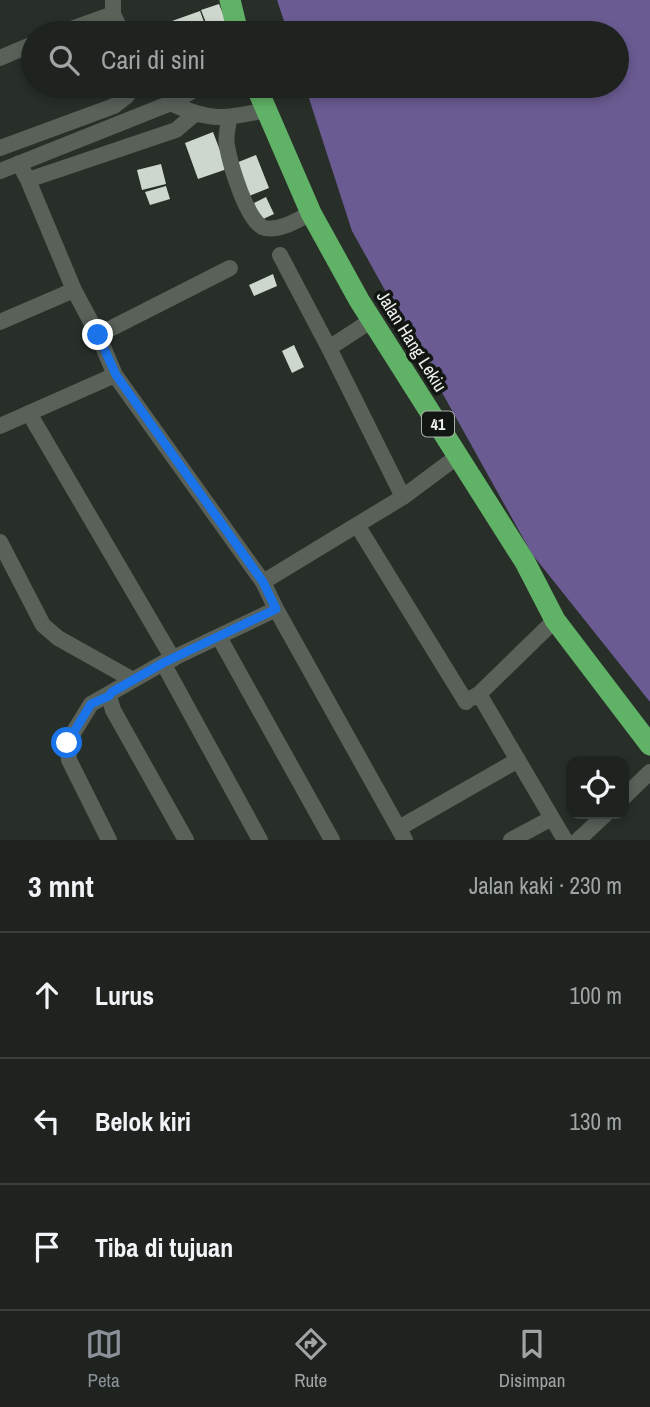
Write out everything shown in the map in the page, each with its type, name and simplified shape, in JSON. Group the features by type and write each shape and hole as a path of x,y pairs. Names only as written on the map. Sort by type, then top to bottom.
{"highway":[{"path":"230,0 235,21"},
{"name":"Jalan Hang Lekiu","path":"261,98 311,213 372,320 525,562 555,620 650,745"}],"street":[{"path":"84,21 113,7"},
{"path":"0,58 21,49"},
{"path":"0,148 114,106 124,98"},
{"path":"0,171 180,98"},
{"path":"171,103 196,113 229,119 266,110"},
{"path":"28,180 176,130 196,113"},
{"path":"229,119 226,143 247,209 256,224 266,228 287,225 311,213"},
{"path":"19,163 74,290 116,375 263,582 402,834 518,760"},
{"path":"280,255 403,496"},
{"path":"98,335 230,268"},
{"path":"0,322 74,290"},
{"path":"329,348 372,320"},
{"path":"0,425 116,375"},
{"path":"29,413 168,661 260,840"},
{"path":"263,582 403,496 458,456"},
{"path":"357,524 468,701 518,760 565,840"},
{"path":"0,542 43,625 58,638 133,680"},
{"path":"109,840 69,760 67,743 91,704 168,661 276,609"},
{"path":"468,701 555,620"},
{"path":"219,637 332,840"},
{"path":"109,696 113,710 186,840"},
{"path":"629,792 650,772"},
{"path":"512,840 552,818"},
{"path":"578,840 601,819"}],"shaded area":[{"path":"277,0 650,0 650,702 532,554 352,231 309,98 629,98 629,21 284,21"}],"building":[{"path":"219,4 226,21 205,21 201,10"},
{"path":"200,11 204,21 172,21"},
{"path":"213,132 227,169 198,179 185,143"},
{"path":"256,155 269,188 249,196 236,163"},
{"path":"161,164 166,184 142,190 137,170"},
{"path":"166,186 170,199 150,205 145,192"},
{"path":"266,197 274,214 261,220 254,203"},
{"path":"273,274 277,286 254,296 249,285"},
{"path":"294,345 304,367 292,373 282,351"}],"route":[{"path":"67,743 91,704 163,663 276,609 263,582 116,375 98,335"}]}
